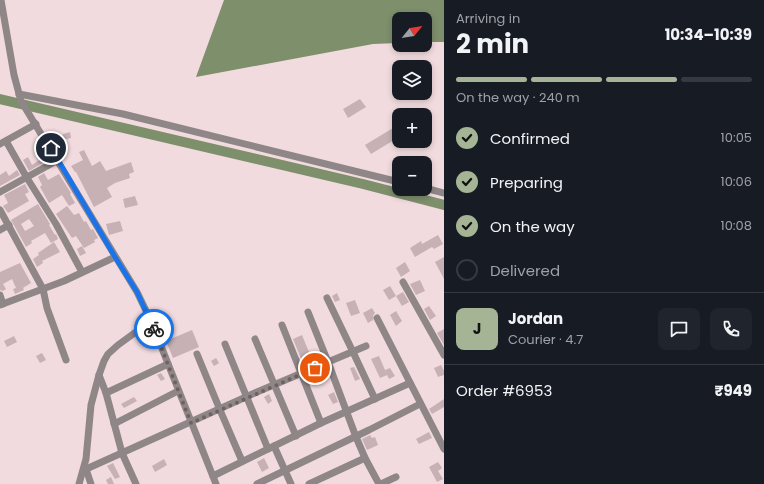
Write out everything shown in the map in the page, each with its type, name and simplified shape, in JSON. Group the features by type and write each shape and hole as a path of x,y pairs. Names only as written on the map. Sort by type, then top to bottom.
{"street":[{"path":"1,0 13,70 20,97 137,292 151,321 216,484"},
{"path":"20,97 123,114 392,180"},
{"path":"36,124 3,143 56,224 82,272"},
{"path":"0,192 58,160"},
{"path":"432,190 444,193"},
{"path":"0,210 43,289 47,308 66,360"},
{"path":"0,230 9,226"},
{"path":"0,296 2,304 43,289 115,257"},
{"path":"403,282 444,354"},
{"path":"327,298 354,352 375,399"},
{"path":"308,312 365,458 380,484 396,477"},
{"path":"377,318 444,449"},
{"path":"79,484 85,470 91,405 99,375 108,354 130,334 151,321"},
{"path":"282,325 321,423"},
{"path":"255,339 296,436"},
{"path":"225,344 246,398 291,484"},
{"path":"85,470 274,385 366,346"},
{"path":"197,354 242,461"},
{"path":"106,393 168,364"},
{"path":"99,375 106,393 122,453 136,484"},
{"path":"213,476 321,423 410,383"},
{"path":"114,424 178,391"},
{"path":"257,484 420,404"},
{"path":"309,484 365,458"},
{"path":"85,470 91,484"}],"shaded area":[{"path":"224,0 444,0 444,42 432,42 432,12 392,12 392,43 373,44 196,77"}],"building":[{"path":"360,99 366,107 348,118 343,109"},
{"path":"392,129 392,141 371,154 365,145"},
{"path":"70,132 71,138 62,140 63,134"},
{"path":"84,150 92,166 100,161 106,171 131,162 134,172 129,174 130,178 115,183 107,188 112,197 94,207 76,172 71,166 83,160 79,152"},
{"path":"48,154 50,159 29,171 23,160 28,157 32,165"},
{"path":"17,170 20,175 0,186 0,175 6,171 9,176"},
{"path":"44,173 48,180 59,174 71,193 70,194 75,203 69,206 62,195 49,203 40,187 42,185 38,177"},
{"path":"25,184 29,192 25,194 29,201 8,213 3,206 8,203 4,195"},
{"path":"135,196 138,205 125,208 123,199"},
{"path":"38,204 58,239 51,243 45,233 31,241 32,243 26,247 11,220","holes":["29,219 34,226 25,231 21,224"]},
{"path":"67,206 74,215 79,213 91,230 93,229 98,238 94,240 95,242 84,248 76,236 72,238 56,214"},
{"path":"120,221 123,231 109,235 106,224"},
{"path":"438,235 443,244 434,249 432,247 415,257 410,248 421,241 422,244"},
{"path":"54,242 60,252 42,261 43,263 37,267 33,259 39,255 38,253"},
{"path":"82,246 86,253 80,256 77,249"},
{"path":"444,257 444,279 435,262"},
{"path":"405,262 410,271 401,277 396,268"},
{"path":"20,263 31,283 23,288 24,290 15,294 13,289 16,288 12,279 3,284 6,289 3,291 0,290 0,272"},
{"path":"420,280 425,291 416,295 410,284"},
{"path":"390,286 396,296 389,300 383,290"},
{"path":"403,292 409,302 402,306 396,296"},
{"path":"337,293 340,300 335,302 332,296"},
{"path":"355,300 360,313 351,316 346,303"},
{"path":"429,306 436,316 430,320 424,309"},
{"path":"372,308 375,313 373,320 368,323 363,313"},
{"path":"396,311 402,321 396,326 390,315"},
{"path":"444,329 444,345 437,333"},
{"path":"192,330 199,347 173,358 166,341"},
{"path":"302,335 311,357 302,361 293,339"},
{"path":"14,336 17,342 7,347 4,341"},
{"path":"42,353 46,360 40,363 36,356"},
{"path":"379,356 385,370 390,368 395,376 389,379 387,375 380,378 371,359"},
{"path":"216,358 219,363 214,366 211,361"},
{"path":"441,365 444,375 438,377 434,368"},
{"path":"354,367 360,379 355,381 350,368"},
{"path":"324,370 327,375 322,378 319,372"},
{"path":"161,373 165,379 161,381 157,375"},
{"path":"334,392 338,402 333,404 328,395"},
{"path":"269,394 272,401 268,404 264,397"},
{"path":"134,397 137,401 124,408 121,404"},
{"path":"444,399 444,407 432,414 429,409"},
{"path":"429,432 432,438 419,444 416,439"},
{"path":"370,435 372,438 375,437 378,445 367,450 362,439"},
{"path":"264,458 269,468 262,472 257,462"},
{"path":"164,459 167,465 155,472 152,466"},
{"path":"438,462 442,468 438,471 443,479 437,482 429,467"},
{"path":"113,463 120,477 115,479 107,466"},
{"path":"111,477 114,484 108,484 106,480"}],"waterway":[{"path":"0,99 363,184 444,205"}],"way so far":[{"path":"154,329 191,423 257,392 315,368"}],"route":[{"path":"51,148 137,292 154,329"}]}
